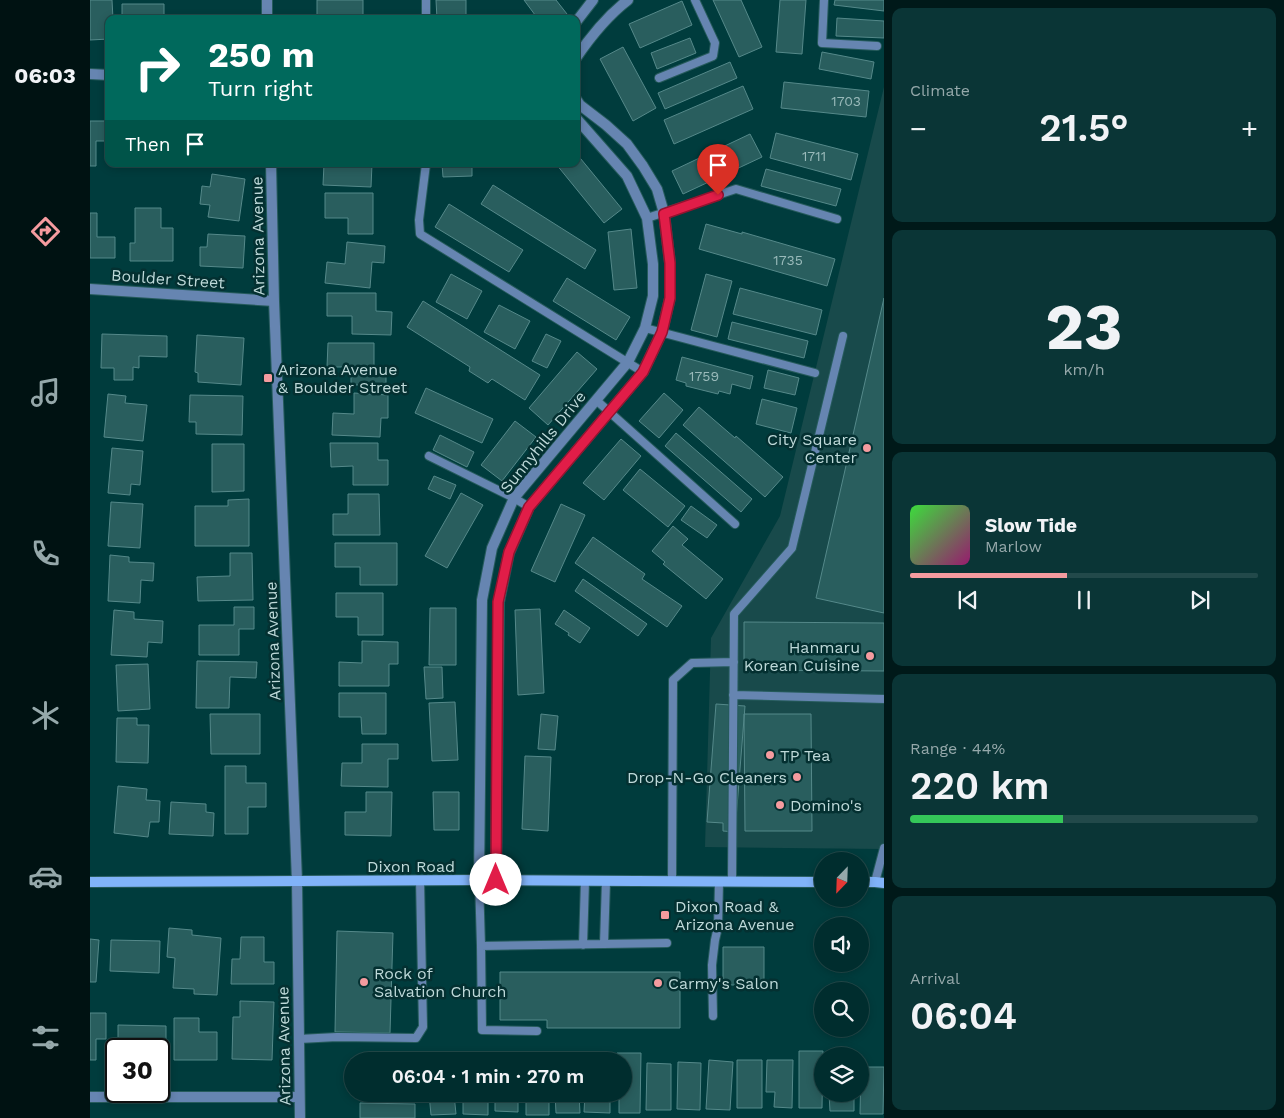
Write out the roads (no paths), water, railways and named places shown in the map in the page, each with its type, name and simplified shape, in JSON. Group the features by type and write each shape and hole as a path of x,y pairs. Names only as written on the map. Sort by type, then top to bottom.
{"street":[{"path":"267,0 268,15"},
{"path":"580,17 593,0"},
{"path":"580,52 613,12 628,0"},
{"path":"90,74 105,75"},
{"name":"Sunnyhills Drive","path":"496,880 498,602 509,552 529,507 643,372 662,332 670,298 670,263 664,214 657,189 627,144 580,105"},
{"name":"Sunnyhills Drive","path":"479,880 482,600 492,548 514,498 628,362 645,328 653,296 653,264 647,218 627,176 580,123"},
{"name":"Arizona Avenue","path":"271,167 274,301 297,882 300,1118"},
{"name":"Boulder Street","path":"90,289 274,301"},
{"name":"Dixon Road","path":"90,882 420,880 814,882"},
{"path":"90,1097 299,1097"}],"lane":[{"path":"426,0 426,15"},
{"path":"659,78 713,56 715,43 695,0"},
{"path":"824,0 822,43 877,46"},
{"path":"426,167 419,220 420,234 643,372"},
{"path":"647,218 736,189 837,220"},
{"path":"645,328 814,373"},
{"path":"732,882 734,614 792,548 843,336"},
{"path":"596,400 735,524"},
{"path":"429,456 529,507"},
{"path":"672,881 673,680 692,663 734,662"},
{"path":"733,695 884,699"},
{"path":"881,881 884,848"},
{"path":"298,1038 416,1038 424,1027 420,880"},
{"path":"479,880 482,1030 537,1031"},
{"path":"583,945 585,881"},
{"path":"604,944 606,881"},
{"path":"713,1016 712,965 718,927 719,882"},
{"path":"481,946 667,943"}],"place":[{"name":"Arizona Avenue & Boulder Street","path":"268,378"},
{"name":"City Square Center","path":"867,448"},
{"name":"Hanmaru Korean Cuisine","path":"870,656"},
{"name":"TP Tea","path":"770,755"},
{"name":"Drop-N-Go Cleaners","path":"797,777"},
{"name":"Domino's","path":"780,805"},
{"name":"Dixon Road & Arizona Avenue","path":"665,915"},
{"name":"Rock of Salvation Church","path":"364,982"},
{"name":"Carmy's Salon","path":"658,983"}]}
